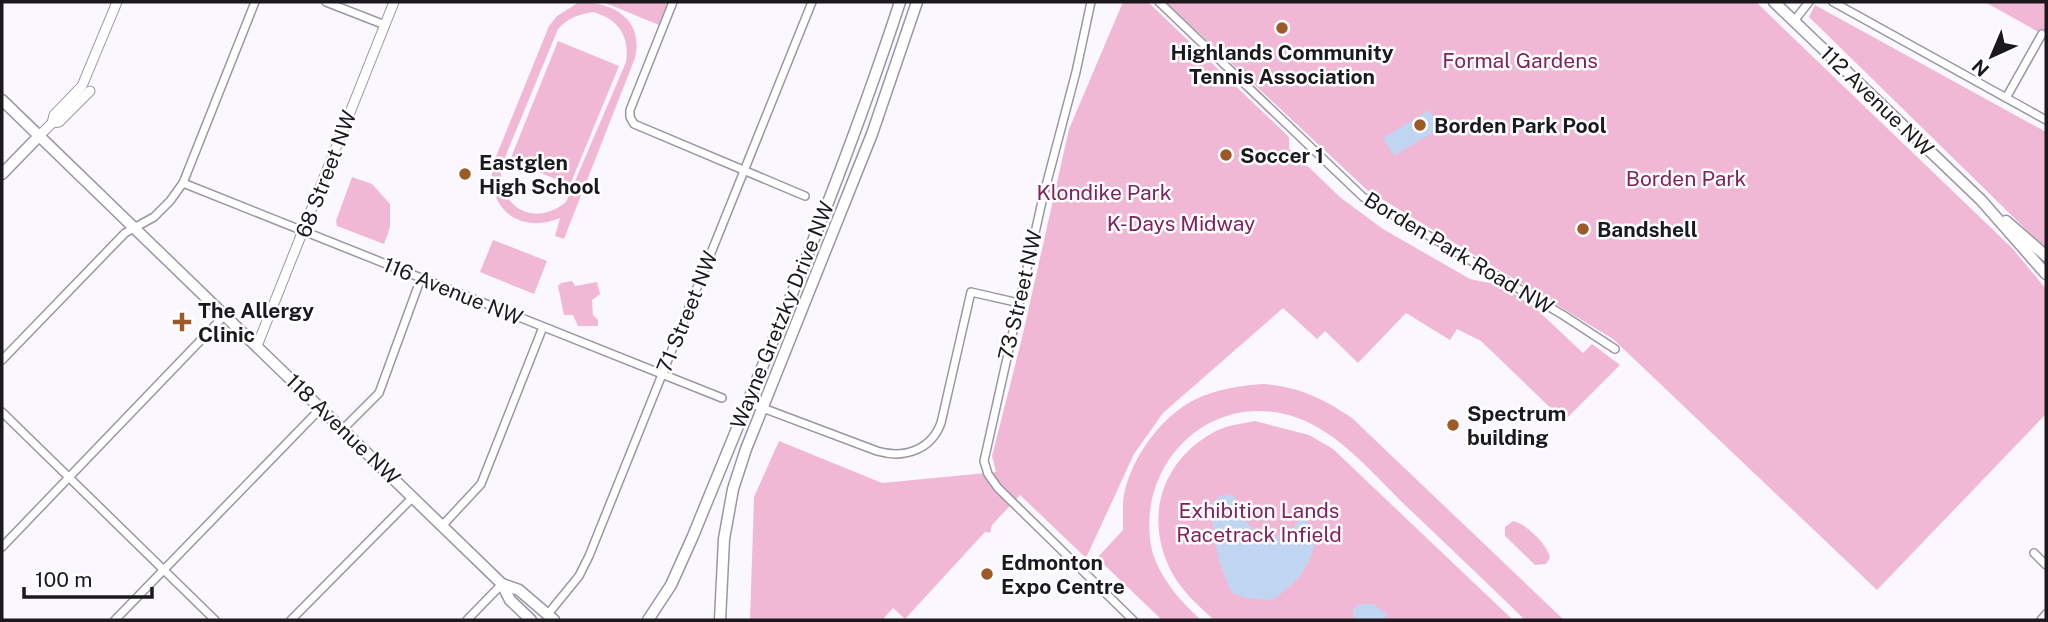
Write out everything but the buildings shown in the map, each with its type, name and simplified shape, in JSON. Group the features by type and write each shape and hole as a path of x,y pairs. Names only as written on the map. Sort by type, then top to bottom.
{"main road":[{"name":"Wayne Gretzky Drive NW","path":"648,620 678,570 747,402 870,94 900,2"},
{"name":"112 Avenue NW","path":"1774,2 1981,200 2046,256"},
{"name":"Wayne Gretzky Drive NW","path":"722,620 724,539 733,489 872,134 916,5"},
{"name":"118 Avenue NW","path":"2,100 502,584 510,600 531,620"},
{"path":"2,174 39,136"},
{"name":"112 Avenue NW","path":"1981,200 2046,274"},
{"name":"118 Avenue NW","path":"502,584 519,590 551,617"}],"street":[{"path":"39,136 52,123 54,115 82,86 117,2"},
{"path":"2,360 125,233 154,217 183,183 255,2"},
{"path":"326,2 385,25"},
{"name":"68 Street NW","path":"257,346 394,2"},
{"path":"673,2 630,110 634,124 805,196"},
{"name":"71 Street NW","path":"551,617 579,576 812,2"},
{"name":"73 Street NW","path":"1091,2 985,451 985,467 998,488 1133,620"},
{"name":"Borden Park Road NW","path":"1159,2 1363,197 1563,315 1615,349"},
{"path":"1794,21 1809,2"},
{"path":"1833,2 2046,120"},
{"path":"2006,98 2042,34"},
{"path":"52,123 60,122 90,91"},
{"name":"116 Avenue NW","path":"183,183 722,398"},
{"path":"343,429 379,393 421,278"},
{"path":"747,402 887,454 897,455 918,449 930,441 941,423 971,292 1019,303"},
{"path":"2,547 225,315"},
{"path":"442,526 481,484 543,327"},
{"path":"115,620 321,408"},
{"path":"2,412 215,620"},
{"path":"291,620 413,497"},
{"path":"2034,553 2046,565"},
{"path":"467,620 502,584"},
{"path":"2040,620 2046,614"}],"green space":[{"path":"579,2 603,5 623,15 630,23 637,44 635,58 564,239 555,236 560,218 532,223 509,214 494,193 492,180 493,164 549,26 557,16","holes":["592,12 615,24 624,36 626,62 566,202 554,210 542,213 520,210 505,193 501,167 558,29 577,16"]},
{"path":"603,2 668,2 659,25"},
{"name":"K-Days Midway","path":"1123,2 1148,2 1289,137 1289,149 1341,198 1383,229 1470,279 1499,285 1532,305 1583,353 1592,344 1620,365 1564,421 1481,341 1457,329 1450,340 1406,313 1358,363 1325,331 1317,339 1283,308 1163,413 1134,454 1086,558 1020,495 992,525 990,533 985,532 905,619 893,608 885,620 750,620 754,497 779,441 882,483 996,472 992,456 1022,338 1069,129"},
{"name":"Borden Park","path":"1166,2 1756,2 2012,248 2046,289 2046,414 1877,590 1613,339 1367,190"},
{"path":"1985,2 2046,2 2046,36 2042,34"},
{"path":"1815,5 2046,132 2046,249 1809,17"},
{"path":"558,41 619,66 570,185 510,160"},
{"path":"352,177 372,184 390,204 390,227 384,244 337,226 336,221"},
{"path":"493,240 547,261 534,294 480,272"},
{"path":"572,281 575,286 597,282 600,294 592,300 593,315 598,320 598,326 578,326 573,315 564,315 558,286"},
{"path":"1262,384 1287,387 1309,394 1352,418 1564,620 1525,620 1341,443 1295,417 1264,411 1235,414 1209,423 1186,440 1168,461 1156,486 1150,515 1151,546 1158,567 1170,587 1201,620 1162,620 1097,558 1123,530 1123,503 1131,473 1157,430 1181,408 1202,396 1236,387"},
{"name":"Exhibition Lands Racetrack Infield","path":"1255,421 1309,435 1333,449 1513,620 1214,620 1185,591 1171,571 1159,531 1162,492 1181,458 1196,444 1229,426"},
{"path":"1513,521 1524,526 1541,541 1550,558 1546,564 1535,565 1505,536 1505,527"}],"water":[{"path":"1429,110 1440,128 1394,156 1383,138"},
{"path":"1220,496 1235,497 1244,520 1255,530 1269,536 1284,536 1290,533 1299,518 1306,520 1316,538 1306,567 1289,587 1273,600 1247,598 1232,593 1227,582 1214,538 1212,504"},
{"path":"1362,604 1373,604 1387,614 1384,620 1354,620 1353,609"}],"place":[{"name":"Highlands Community Tennis Association","path":"1282,28"},
{"name":"Borden Park Pool","path":"1420,125"},
{"name":"Soccer 1","path":"1226,155"},
{"name":"Eastglen High School","path":"465,174"},
{"name":"Bandshell","path":"1583,229"},
{"name":"The Allergy Clinic","path":"182,322"},
{"name":"Spectrum building","path":"1453,425"},
{"name":"Edmonton Expo Centre","path":"987,574"}],"park label":[{"name":"Formal Gardens","path":"1520,60"},
{"name":"Klondike Park","path":"1104,192"}]}
